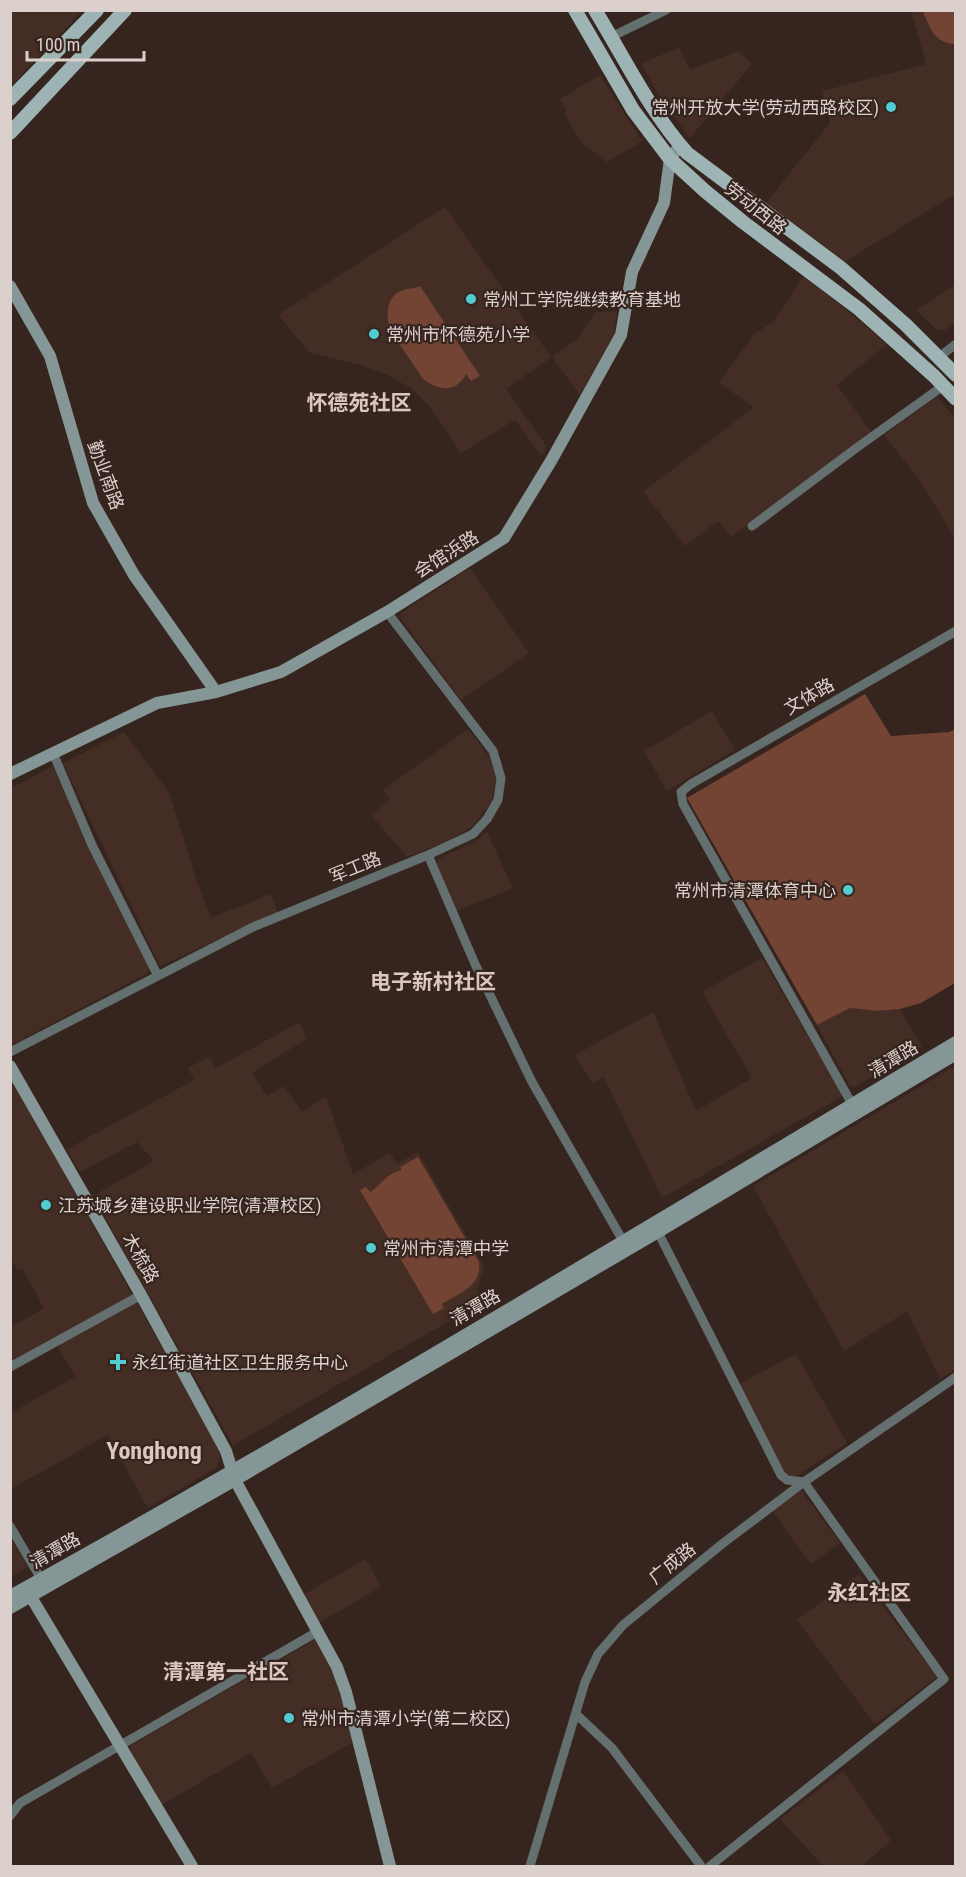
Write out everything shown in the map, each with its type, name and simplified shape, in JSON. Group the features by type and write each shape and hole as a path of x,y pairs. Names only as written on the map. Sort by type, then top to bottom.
{"main road":[{"path":"10,99 97,10"},
{"path":"10,133 125,10"},
{"name":"劳动西路","path":"575,10 633,110 670,159 712,198 859,309 956,399"},
{"name":"劳动西路","path":"595,10 642,93 680,145 697,161 841,268 956,375"}],"street":[{"path":"611,37 666,10"},
{"name":"会馆浜路","path":"10,774 157,703 216,692 281,672 387,612 504,538 621,335 632,272 664,203 670,159 680,145"},
{"name":"勤业南路","path":"10,286 50,356 93,503 134,575 216,692"},
{"path":"939,357 956,344"},
{"path":"752,526 943,386"},
{"name":"军工路","path":"10,1052 253,927 428,855 473,834 487,819 498,800 501,778 493,751 387,612"},
{"name":"文体路","path":"852,1104 683,804 681,792 691,784 956,631"},
{"path":"53,753 92,845 158,976"},
{"path":"428,855 475,964 532,1082 623,1241"},
{"name":"清潭路","path":"10,1608 956,1042"},
{"name":"清潭路","path":"10,1596 234,1475 658,1232 956,1054"},
{"name":"木梳路","path":"10,1066 141,1295 226,1451 234,1475 337,1667 346,1692 390,1866"},
{"path":"658,1232 781,1475 787,1480 804,1482 944,1678 710,1866"},
{"path":"10,1367 141,1295"},
{"name":"广成路","path":"530,1866 585,1682 598,1654 623,1625 722,1544 804,1482 956,1377"},
{"path":"10,1526 41,1579"},
{"path":"31,1596 192,1866"},
{"path":"10,1816 20,1803 317,1632"},
{"path":"576,1714 612,1748 701,1866"}],"shaded area":[{"path":"10,11 82,11 11,86"},
{"name":"常州开放大学(劳动西路校区)","path":"911,11 955,11 955,194 843,263 766,203 830,123 822,91 926,64"},
{"path":"923,11 955,11 955,44 937,38"},
{"path":"679,47 690,70 738,51 752,64 690,138 663,102 641,64"},
{"path":"600,75 642,141 607,162 581,142 564,113 567,111 560,99"},
{"path":"445,207 551,357 577,339 596,312 617,311 614,335 580,395 552,357 506,389 547,447 541,456 515,420 461,453 429,406 411,388 383,373 358,364 310,353 278,315"},
{"path":"805,274 887,344 837,385 871,432 731,537 718,521 685,546 643,492 754,407 719,383 753,335 774,321"},
{"path":"955,285 955,323 945,330 937,330 916,310"},
{"path":"420,286 480,376 471,381 466,374 458,384 447,388 429,383 423,379 390,330 388,311 391,300 400,291"},
{"path":"937,397 955,418 955,538 918,478 884,435"},
{"path":"470,568 529,653 461,700 402,620 401,613"},
{"name":"常州市清潭体育中心","path":"865,694 891,736 949,732 955,729 955,983 921,1003 900,1009 877,1011 850,1008 817,1025 687,798"},
{"path":"712,711 735,750 667,791 644,751"},
{"path":"468,729 488,755 497,778 492,801 472,827 449,840 407,857 371,815 390,800 383,790"},
{"path":"124,732 169,792 197,882 211,918 271,894 278,912 160,966 63,763"},
{"path":"53,766 113,898 149,968 148,973 11,1045 11,788"},
{"path":"487,832 513,888 457,911 437,863 440,858 472,843"},
{"path":"762,958 843,1096 662,1198 604,1077 592,1083 575,1055 653,1012 696,1111 752,1078 702,992"},
{"path":"850,1008 877,1011 900,1009 922,1047 855,1087 850,1086 817,1025"},
{"path":"300,1022 306,1039 252,1073 267,1096 284,1086 302,1112 326,1096 353,1174 390,1153 397,1164 418,1152 484,1267 477,1289 484,1301 233,1445 93,1196 154,1161 137,1142 80,1172 67,1149 194,1080 188,1068 209,1057 216,1068"},
{"path":"955,1066 956,1369 940,1379 907,1311 844,1351 753,1186"},
{"path":"10,1075 132,1295 11,1362 11,1327 44,1308 22,1268 17,1270 11,1258"},
{"path":"418,1157 479,1262 477,1277 473,1283 442,1304 444,1308 433,1314 360,1190 366,1187 370,1192 388,1177 402,1170 400,1167"},
{"path":"136,1302 221,1451 217,1467 148,1508 107,1435 11,1489 11,1413 75,1377 58,1346"},
{"path":"796,1354 847,1443 795,1477 789,1477 785,1474 739,1384"},
{"path":"801,1490 840,1543 811,1564 772,1511"},
{"path":"10,1536 28,1567 11,1577 10,1577"},
{"path":"366,1559 381,1587 319,1623 303,1595"},
{"path":"859,1574 937,1677 875,1724 797,1620"},
{"name":"常州市清潭小学(第二校区)","path":"316,1639 334,1672 353,1742 272,1788 251,1753 161,1805 128,1752 130,1746"},
{"path":"843,1771 891,1840 862,1866 823,1866 780,1819"}],"place":[{"name":"常州开放大学(劳动西路校区)","path":"891,107"},
{"name":"常州工学院继续教育基地","path":"471,299"},
{"name":"常州市怀德苑小学","path":"374,334"},
{"name":"常州市清潭体育中心","path":"848,890"},
{"name":"江苏城乡建设职业学院(清潭校区)","path":"46,1205"},
{"name":"常州市清潭中学","path":"371,1248"},
{"name":"永红街道社区卫生服务中心","path":"118,1362"},
{"name":"常州市清潭小学(第二校区)","path":"289,1718"}],"district":[{"name":"怀德苑社区","path":"359,403"},
{"name":"电子新村社区","path":"433,982"},
{"name":"Yonghong","path":"154,1451"},
{"name":"永红社区","path":"869,1593"},
{"name":"清潭第一社区","path":"226,1672"}]}
